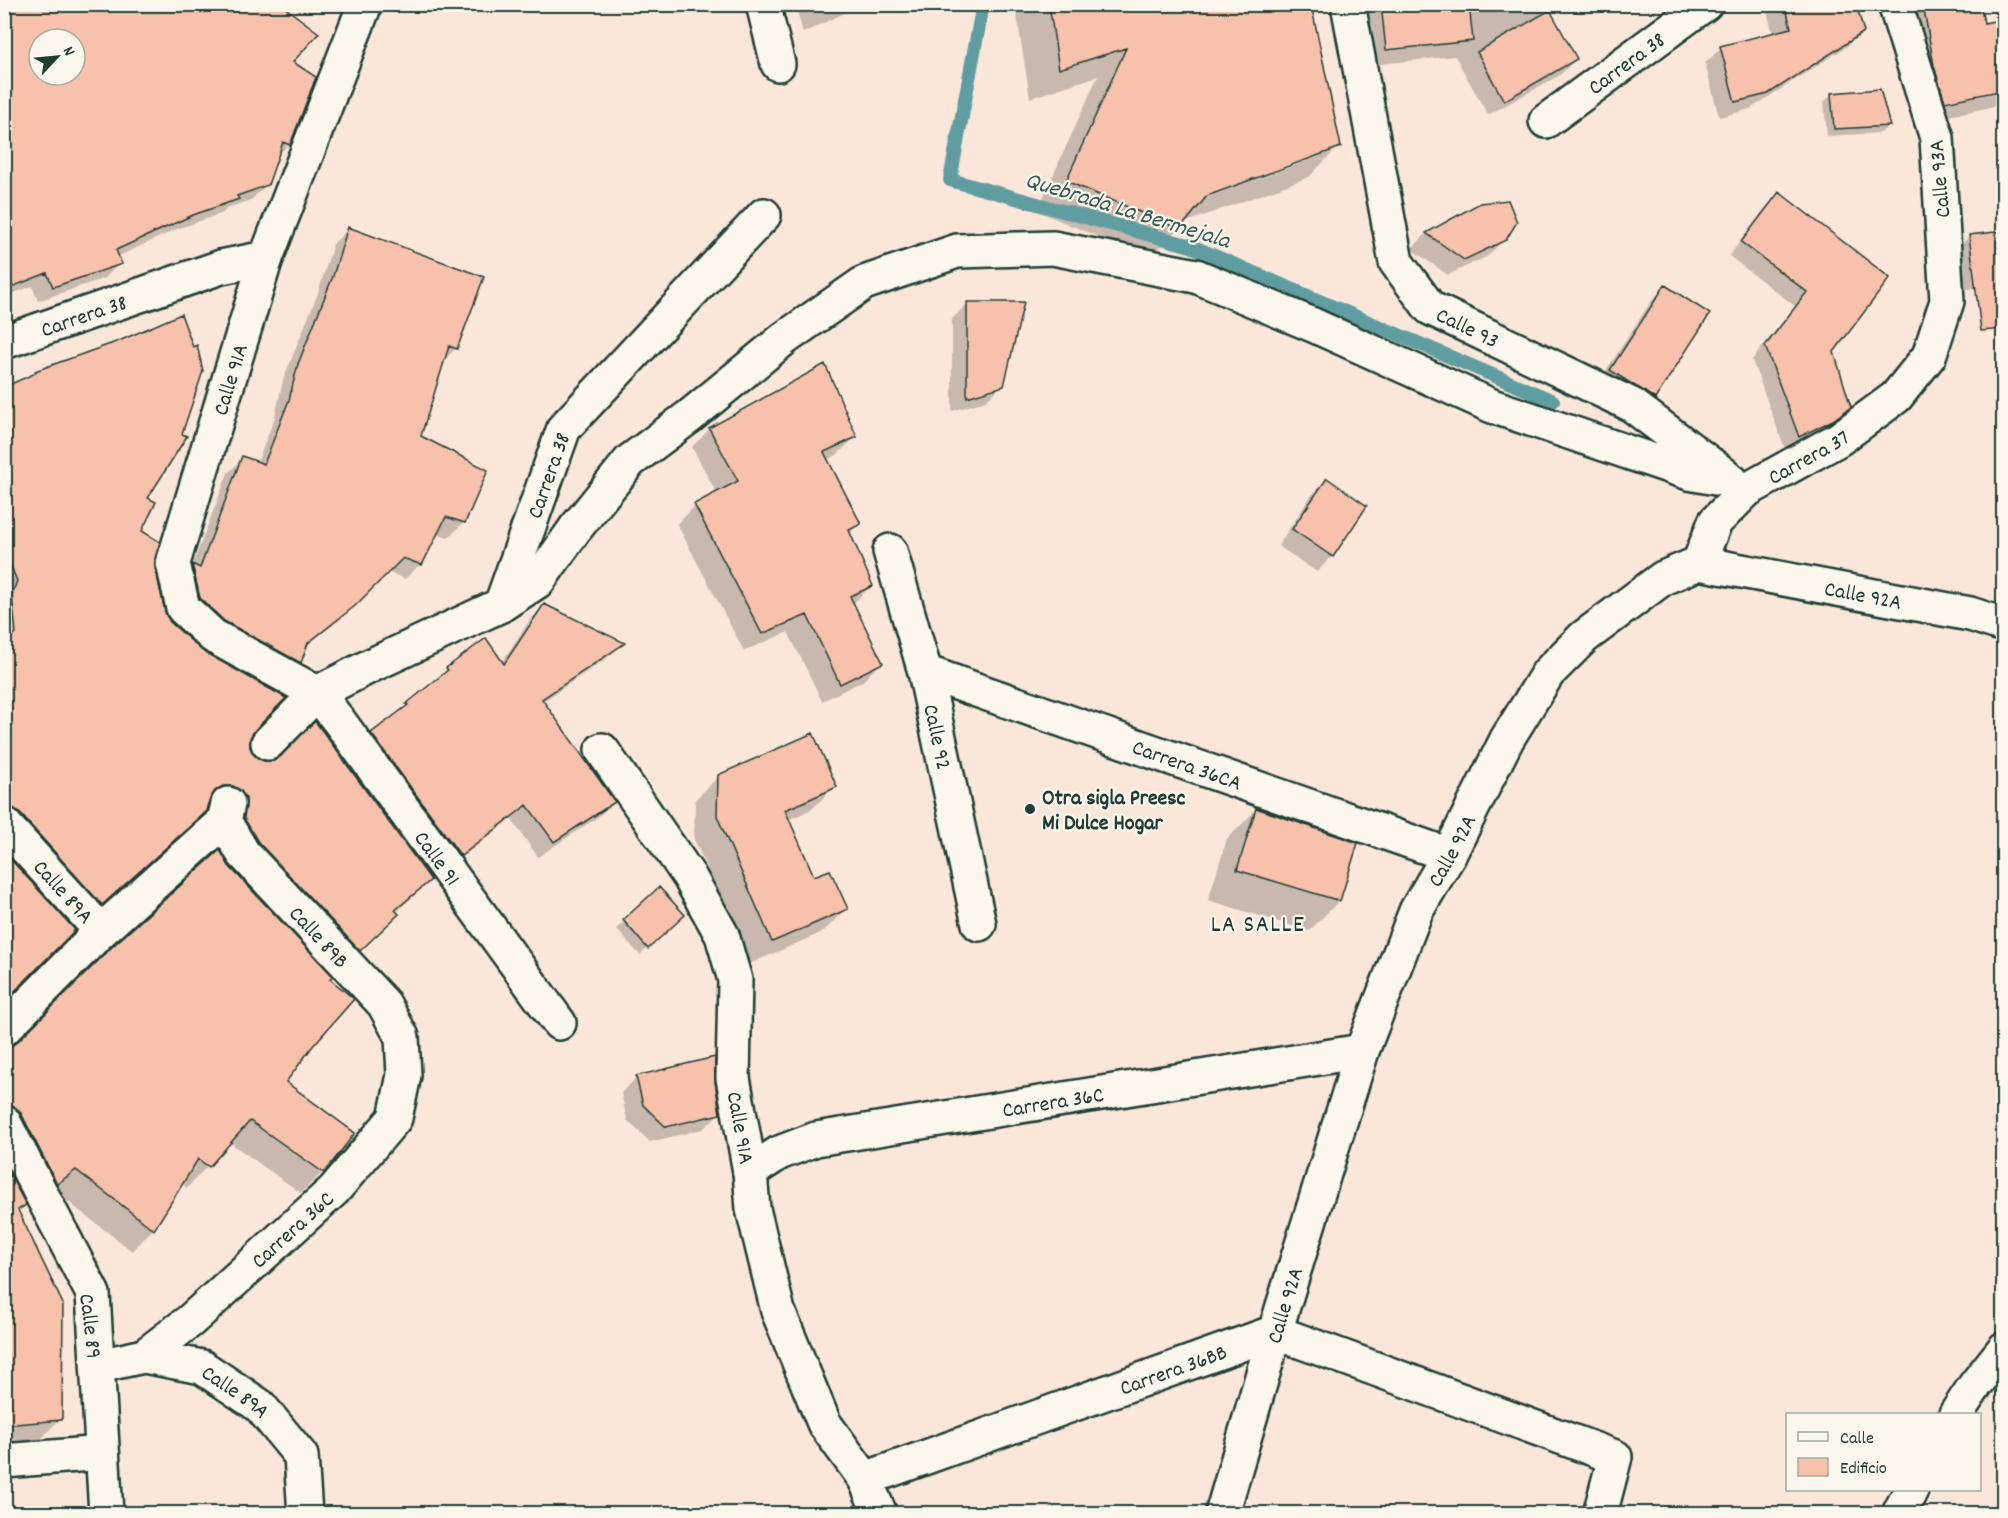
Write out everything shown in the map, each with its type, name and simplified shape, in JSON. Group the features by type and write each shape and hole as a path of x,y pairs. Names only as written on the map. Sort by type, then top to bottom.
{"street":[{"name":"Calle 91A","path":"317,693 213,636 183,608 173,563 266,258 365,4"},
{"path":"763,4 778,64"},
{"name":"Calle 93","path":"1348,4 1396,262 1430,308 1632,405 1739,485"},
{"name":"Carrera 38","path":"1546,122 1705,4"},
{"name":"Calle 93A","path":"1895,4 1937,138 1947,301 1929,356"},
{"name":"Carrera 38","path":"501,605 564,429 764,214"},
{"path":"268,743 317,693 501,605 538,581 575,529 630,461 690,416 785,338 864,284 957,251 1053,248 1196,276 1492,406 1689,473 1739,485"},
{"name":"Carrera 38","path":"4,342 221,267 266,258"},
{"name":"Carrera 37","path":"1699,563 1715,522 1739,485 1839,440 1896,397 1929,356"},
{"name":"Calle 92","path":"890,551 925,672 979,924"},
{"name":"Calle 92A","path":"1222,1514 1275,1332 1362,1051 1416,911 1449,855 1507,739 1548,673 1584,637 1663,578 1699,563 1970,614 2004,625"},
{"name":"Carrera 36CA","path":"925,672 1449,855"},
{"name":"Calle 91","path":"317,693 559,1023"},
{"name":"Calle 91A","path":"602,750 689,876 722,935 735,980 733,1078 750,1172 753,1209 778,1311 824,1423 865,1479 880,1514"},
{"name":"Calle 89B","path":"102,932 226,812 243,853 384,1004 402,1037 404,1075"},
{"name":"Calle 89A","path":"4,824 102,932"},
{"path":"4,1029 102,932"},
{"name":"Carrera 36C","path":"750,1172 778,1153 816,1139 1362,1051"},
{"name":"Carrera 36C","path":"144,1356 190,1321 334,1190 395,1118 404,1075"},
{"name":"Calle 89","path":"4,1122 16,1141 93,1294 106,1514"},
{"path":"1275,1332 1615,1457 1600,1514"},
{"name":"Carrera 36BB","path":"865,1479 1275,1332"},
{"path":"1957,1413 2004,1349"},
{"name":"Calle 89A","path":"98,1366 144,1356 202,1367 260,1406 301,1456 305,1514"},
{"path":"4,1461 102,1453"},
{"path":"1899,1514 1910,1491"}],"building":[{"path":"4,4 280,4 319,33 293,62 316,77 290,145 283,142 268,185 237,196 239,199 193,215 116,250 122,264 53,287 47,273 4,290"},
{"path":"1049,4 1311,4 1341,147 1207,196 1180,229 1066,181 1126,48 1059,69"},
{"path":"1381,4 1469,4 1473,41 1386,50"},
{"path":"1785,4 1856,4 1864,32 1768,94 1735,102 1720,46 1791,28"},
{"path":"1923,4 1980,4 1984,23 2004,19 2004,90 1945,102 1934,66"},
{"path":"1550,10 1577,59 1504,101 1477,52"},
{"path":"1880,89 1890,126 1834,129 1831,93"},
{"path":"1779,192 1890,278 1834,352 1851,407 1833,420 1799,437 1765,346 1807,292 1741,242"},
{"path":"1508,200 1517,222 1506,240 1464,260 1426,233 1480,203"},
{"path":"348,227 484,277 457,349 449,346 421,436 488,470 465,523 446,517 422,565 403,558 355,606 308,643 301,663 224,621 200,598 192,564 200,568 242,456 264,464 289,400 298,364 333,276"},
{"path":"2004,231 2004,329 1981,331 1969,235"},
{"path":"1665,285 1710,314 1655,399 1610,370"},
{"path":"967,302 1024,302 1004,386 967,397"},
{"path":"181,314 193,347 197,345 203,371 182,434 187,436 148,498 156,502 142,531 160,542 155,567 165,612 170,622 204,652 286,698 250,738 250,747 255,756 264,761 274,761 315,721 431,880 395,910 399,914 360,951 258,842 244,818 246,798 240,790 233,786 223,786 215,791 207,811 102,905 18,811 10,806 4,806 4,643 16,633 12,594 17,581 4,549 4,387 36,373 35,371 119,341"},
{"path":"825,364 857,437 824,452 861,524 849,530 873,586 850,596 883,663 840,684 807,615 762,634 694,504 738,481 709,428"},
{"path":"1327,478 1367,506 1333,557 1292,529"},
{"path":"544,604 625,643 542,699 615,802 554,842 527,805 461,856 371,733 408,705 406,704 448,670 446,668 486,638 504,664"},
{"path":"813,733 837,787 785,810 814,876 830,870 848,909 772,942 717,816 718,775"},
{"path":"1256,808 1358,843 1340,901 1237,870"},
{"path":"220,850 229,866 333,976 330,979 354,999 312,1047 286,1082 355,1133 324,1173 250,1121 209,1167 198,1159 154,1230 76,1170 57,1184 21,1113 14,1106 4,1103 4,1047 17,1042 114,945"},
{"path":"4,852 75,930 4,1002"},
{"path":"659,887 685,915 648,949 623,920"},
{"path":"715,1057 715,1081 720,1114 666,1127 643,1105 636,1076"},
{"path":"4,1164 26,1205 18,1210 63,1304 62,1420 4,1425"}],"waterway":[{"name":"Quebrada La Bermejala","path":"983,4 950,180 1191,246 1553,401"}],"place":[{"name":"Otra sigla Preesc Mi Dulce Hogar","path":"1030,809"}],"district":[{"name":"LA SALLE","path":"1258,923"}]}
